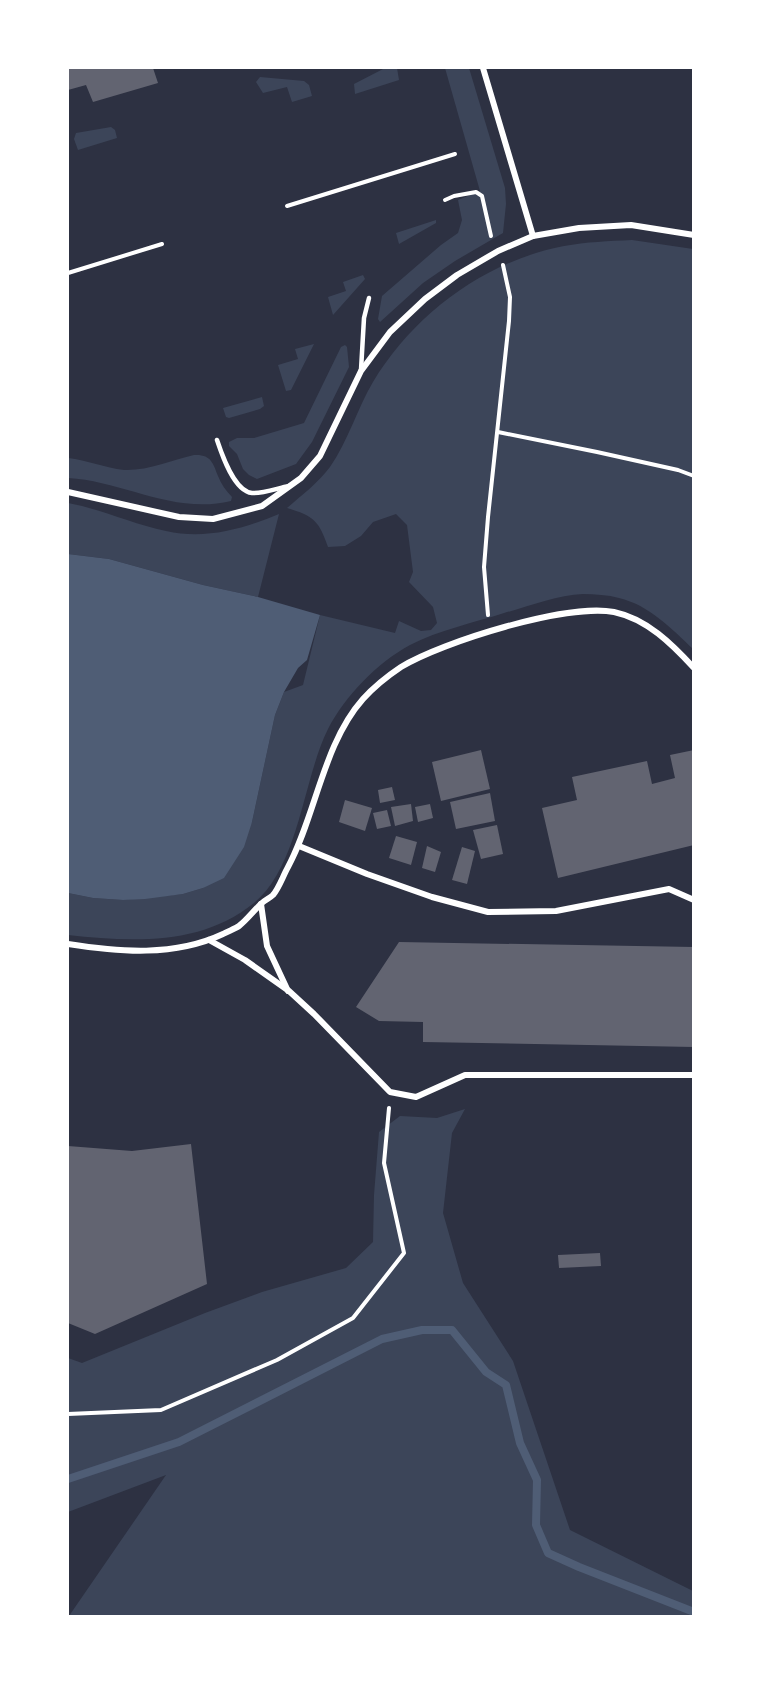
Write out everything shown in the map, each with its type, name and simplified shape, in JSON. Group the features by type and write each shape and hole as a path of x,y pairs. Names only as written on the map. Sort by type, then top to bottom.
{"street":[{"path":"483,68 533,236"},
{"path":"68,492 179,517 213,519 262,506 301,478 320,456 361,371 390,332 425,299 457,275 498,251 533,236 579,228 631,225 693,235"},
{"path":"68,944 109,950 159,950 192,946 239,926 273,895 299,846 341,732 363,699 400,667 442,648 570,611 595,610 615,612 634,619 657,632 693,668"},
{"path":"299,846 432,897 488,912 556,911 669,889 693,900"},
{"path":"261,904 267,946 289,991"},
{"path":"209,940 245,960 289,991 390,1092 416,1097 465,1075 693,1075"}],"lane":[{"path":"361,371 364,318 369,298"},
{"path":"217,440 234,478 246,492 255,493 292,485"}],"path":[{"path":"287,206 454,154"},
{"path":"445,200 476,192 482,196 492,239 505,270 510,297 484,567 488,613 495,631"},
{"path":"68,273 162,244"},
{"path":"498,432 678,470 693,476"},
{"path":"68,1414 161,1410 277,1360 353,1318 404,1253 384,1163 390,1092"}],"shaded area":[{"path":"385,68 397,68 399,80 355,94 354,84"},
{"path":"445,68 469,68 505,188 503,233 423,283 380,322 378,319 382,296 458,233 462,220 458,200 480,191"},
{"path":"260,77 304,81 309,85 312,96 292,102 287,87 263,93 256,82"},
{"path":"111,127 115,130 117,138 78,150 74,139 76,133"},
{"path":"436,220 436,223 399,244 396,233"},
{"path":"632,240 693,249 693,649 659,619 640,606 619,598 592,594 553,599 456,627 410,645 386,661 363,681 335,717 319,749 291,845 269,887 254,903 233,917 189,934 141,939 68,935 68,893 93,898 123,900 183,894 203,888 252,822 275,715 284,692 303,685 320,615 395,633 399,621 421,631 431,630 437,623 433,607 409,582 413,572 407,525 396,514 373,522 361,536 345,546 328,547 322,531 314,521 304,514 287,508 315,484 330,467 342,447 367,392 390,357 409,334 454,294 507,264 535,253 564,246"},
{"path":"363,275 365,279 333,315 328,297 346,291 343,282"},
{"path":"314,344 291,390 286,391 278,365 298,359 295,349"},
{"path":"345,345 349,367 312,442 296,464 257,479 249,475 243,469 237,454 229,446 229,442 237,438 254,438 304,423 341,347"},
{"path":"262,397 264,406 260,409 226,417 223,408"},
{"path":"194,455 204,456 210,460 222,485 232,497 231,501 189,504 88,480 68,478 68,458 117,469 133,470"},
{"path":"68,503 153,528 195,534 224,532 279,514 258,597 203,585 109,559 68,554"},
{"path":"68,554 109,559 320,615 307,660 298,668 284,692 275,715 252,822 244,847 224,878 203,888 183,894 123,900 93,898 68,893"},
{"path":"465,1109 452,1133 443,1213 463,1283 513,1361 570,1530 693,1591 693,1616 69,1616 166,1475 68,1512 68,1358 82,1363 262,1292 346,1268 373,1242 379,1132 400,1116 437,1118"}],"building":[{"path":"68,68 153,68 158,83 93,102 86,85 68,90"},
{"path":"481,750 490,789 441,801 432,762"},
{"path":"694,750 694,845 558,878 542,808 577,800 572,777 647,761 652,784 675,778 670,755"},
{"path":"392,787 395,800 380,803 378,790"},
{"path":"490,793 495,821 456,829 450,802"},
{"path":"345,800 372,808 365,831 339,822"},
{"path":"411,804 413,821 395,826 391,807"},
{"path":"430,804 433,818 418,822 415,807"},
{"path":"387,810 391,826 377,829 373,813"},
{"path":"497,825 503,854 481,859 473,830"},
{"path":"396,836 417,842 411,865 389,858"},
{"path":"427,846 441,852 435,872 422,868"},
{"path":"462,847 475,851 467,884 452,880"},
{"path":"399,942 694,947 694,1047 423,1042 423,1022 379,1021 356,1007"},
{"path":"191,1144 207,1284 95,1334 68,1323 68,1146 132,1151"},
{"path":"600,1253 601,1266 559,1268 558,1255"}],"waterway":[{"path":"68,1479 179,1442 382,1339 422,1330 452,1330 486,1372 506,1385 520,1443 537,1480 536,1525 548,1553 694,1612"}]}
